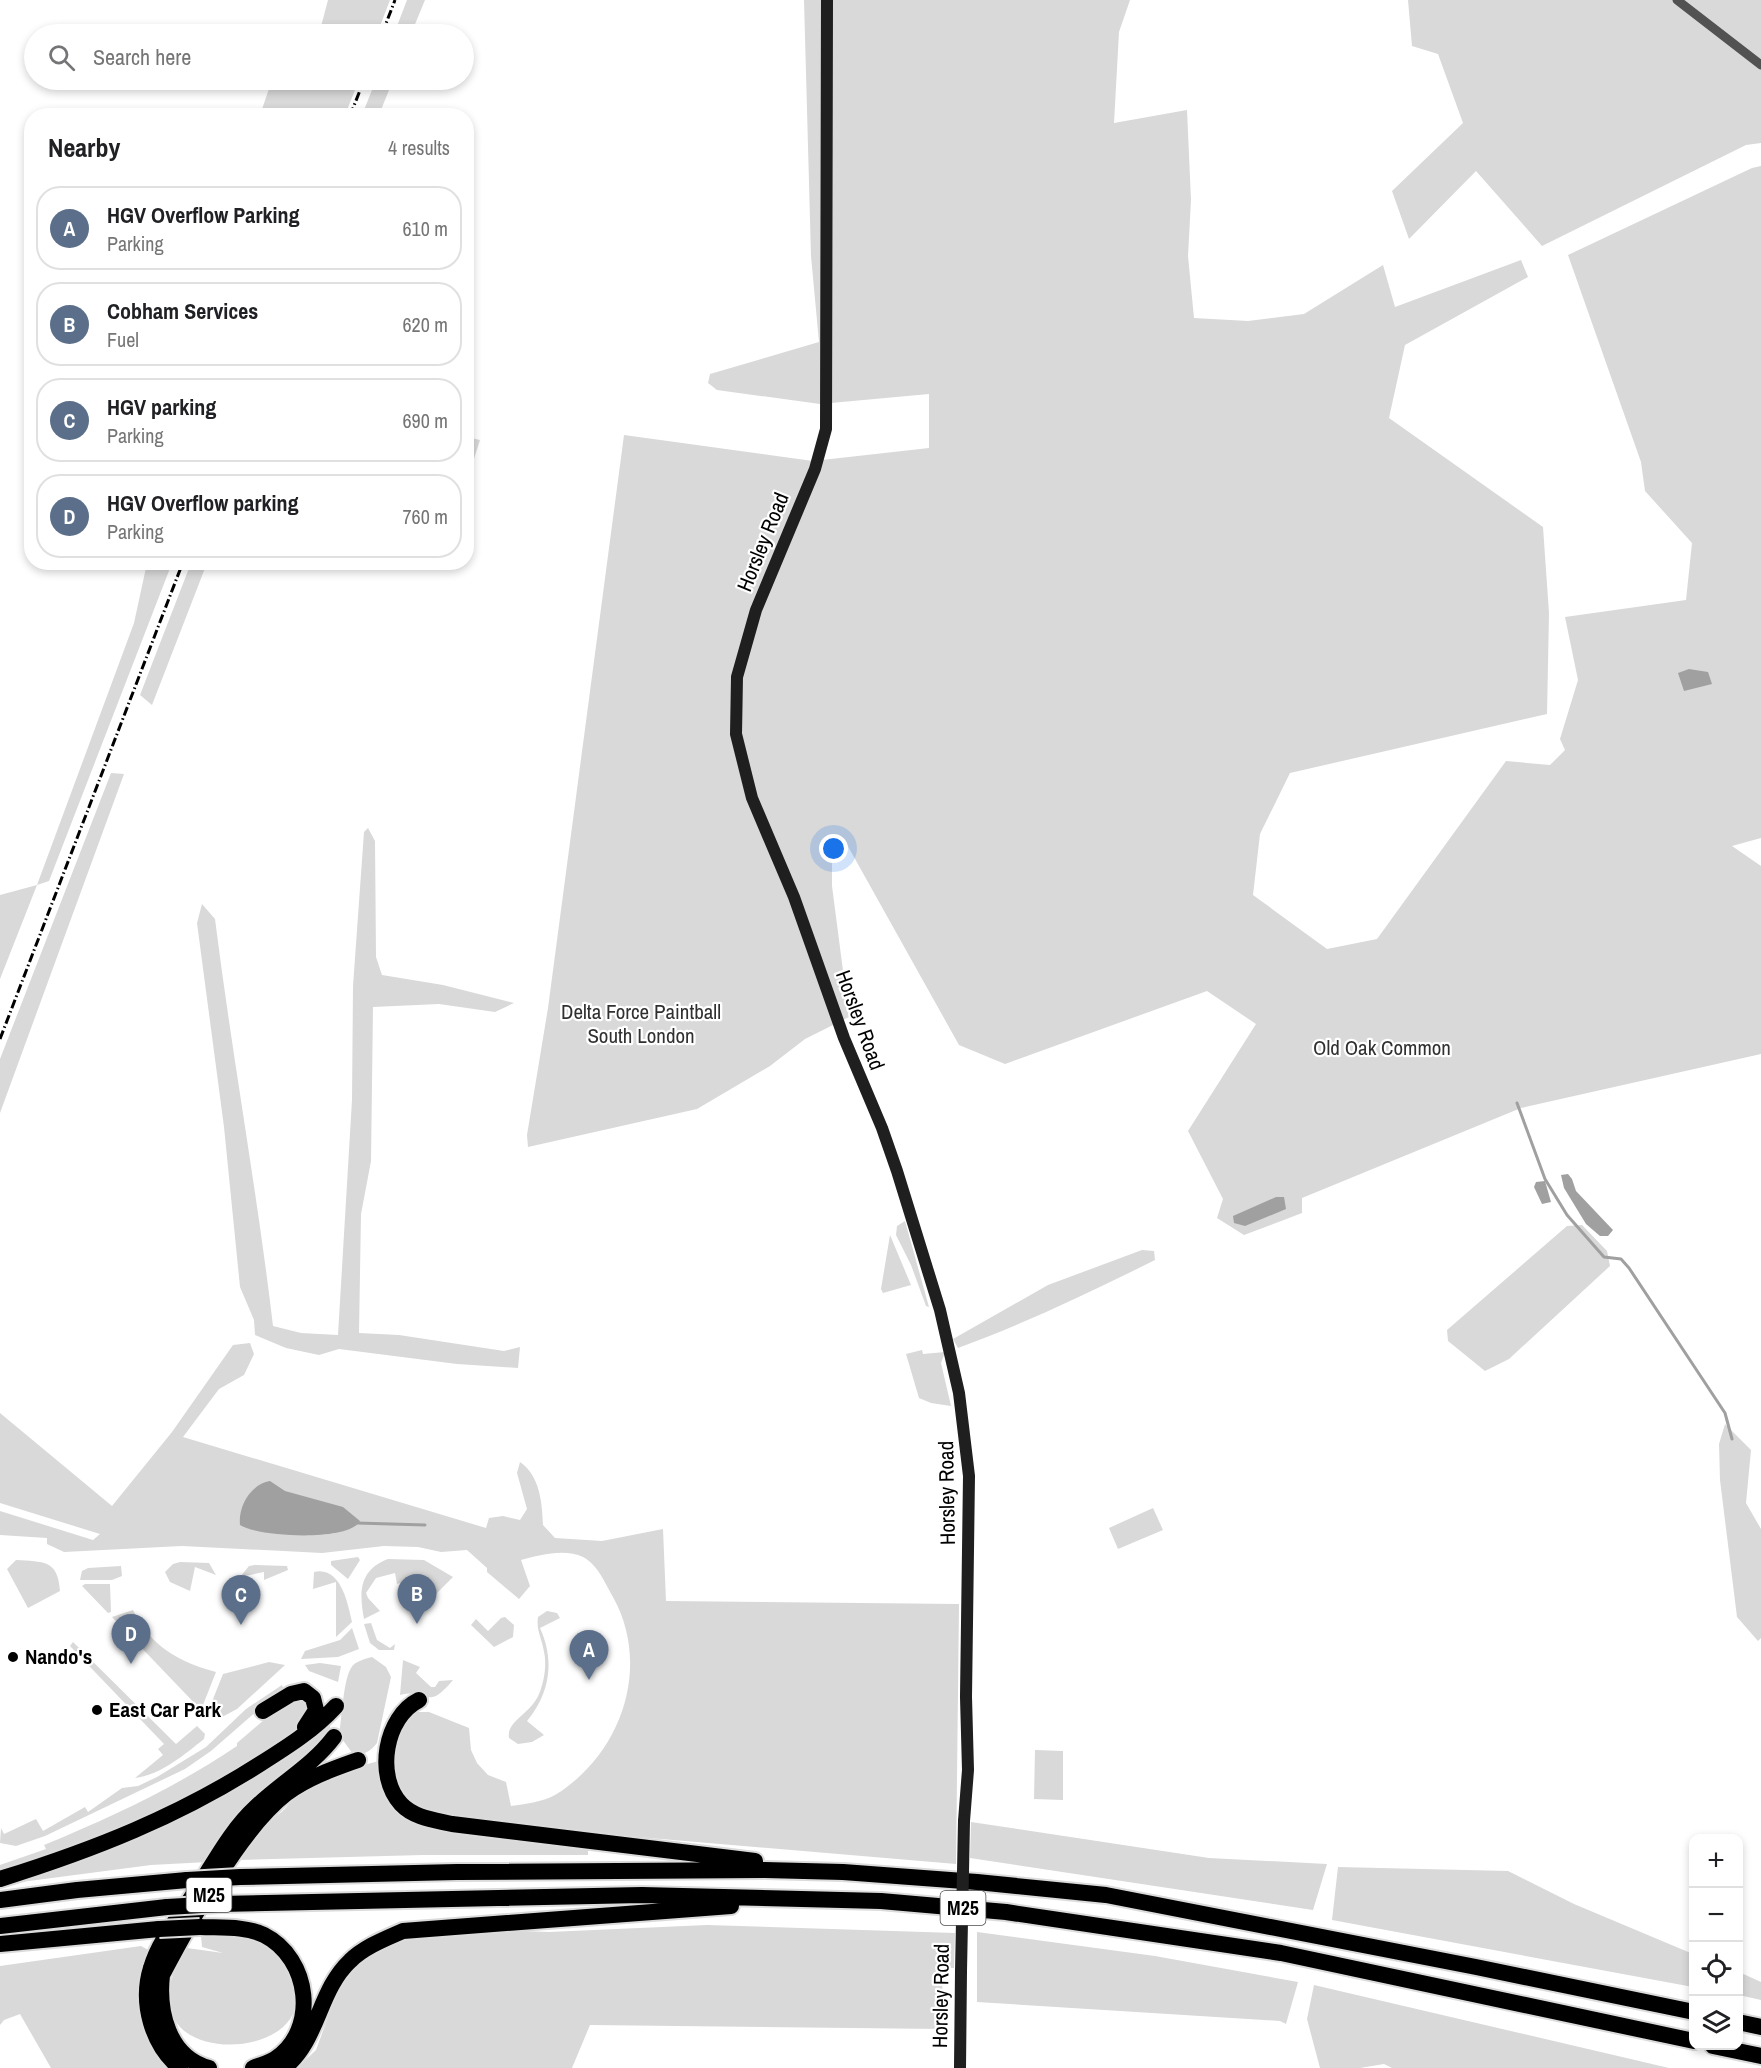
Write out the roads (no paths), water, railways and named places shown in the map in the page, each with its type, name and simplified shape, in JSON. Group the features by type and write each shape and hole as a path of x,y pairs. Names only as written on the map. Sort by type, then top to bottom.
{"highway":[{"path":"263,1711 297,1691 310,1694 316,1703 316,1710 312,1718 281,1751"},
{"name":"M25","path":"419,1700 407,1706 398,1717 386,1763 394,1794 401,1804 417,1815 452,1824 843,1872 1106,1895 1464,1964 1689,2011"},
{"path":"0,1878 55,1861 184,1809 305,1735 336,1706"},
{"name":"M25","path":"180,2068 160,2046 150,2020 146,1995 151,1967 235,1830 255,1808 323,1752 334,1737"},
{"name":"M25","path":"209,2068 187,2055 173,2040 163,2019 160,1997 162,1975 233,1856 266,1812 297,1787 319,1774 358,1760"},
{"name":"M25","path":"0,1900 77,1890 240,1877 623,1870 843,1872"},
{"name":"M25","path":"0,1926 167,1907 219,1905 642,1895 881,1901 1006,1912 1281,1953 1689,2040"},
{"name":"M25","path":"284,2068 298,2057 308,2042 333,1982 350,1961 374,1944 403,1931 706,1909 774,1899"},
{"name":"M25","path":"0,1944 200,1927 241,1929 265,1935 283,1950 297,1967 304,1992 304,2016 294,2039 275,2059 253,2068"},
{"path":"1743,2023 1761,2027"},
{"path":"1732,2050 1761,2056"}],"street":[{"name":"Horsley Road","path":"827,0 826,429 815,469 756,610 737,677 736,734 752,798 794,897 844,1038 882,1128 897,1172 940,1310 959,1393 969,1476 966,1697 968,1770 964,1821 960,2068"},
{"path":"1677,0 1761,65"}],"waterway":[{"path":"1517,1103 1545,1179 1567,1215 1604,1257 1621,1259 1629,1268 1725,1413 1732,1439"},
{"path":"357,1523 425,1525"}],"railway":[{"path":"386,24 395,0"},
{"path":"353,108 360,90"},
{"path":"0,1039 180,570"}],"place":[{"name":"Cobham Services","path":"417,1624"},
{"name":"HGV parking","path":"241,1625"},
{"name":"Nando's","path":"13,1657"},
{"name":"HGV Overflow parking","path":"131,1664"},
{"name":"HGV Overflow Parking","path":"589,1680"},
{"name":"East Car Park","path":"97,1710"}],"park label":[{"name":"Delta Force Paintball South London","path":"641,1024"},
{"name":"Old Oak Common","path":"1382,1048"}]}
